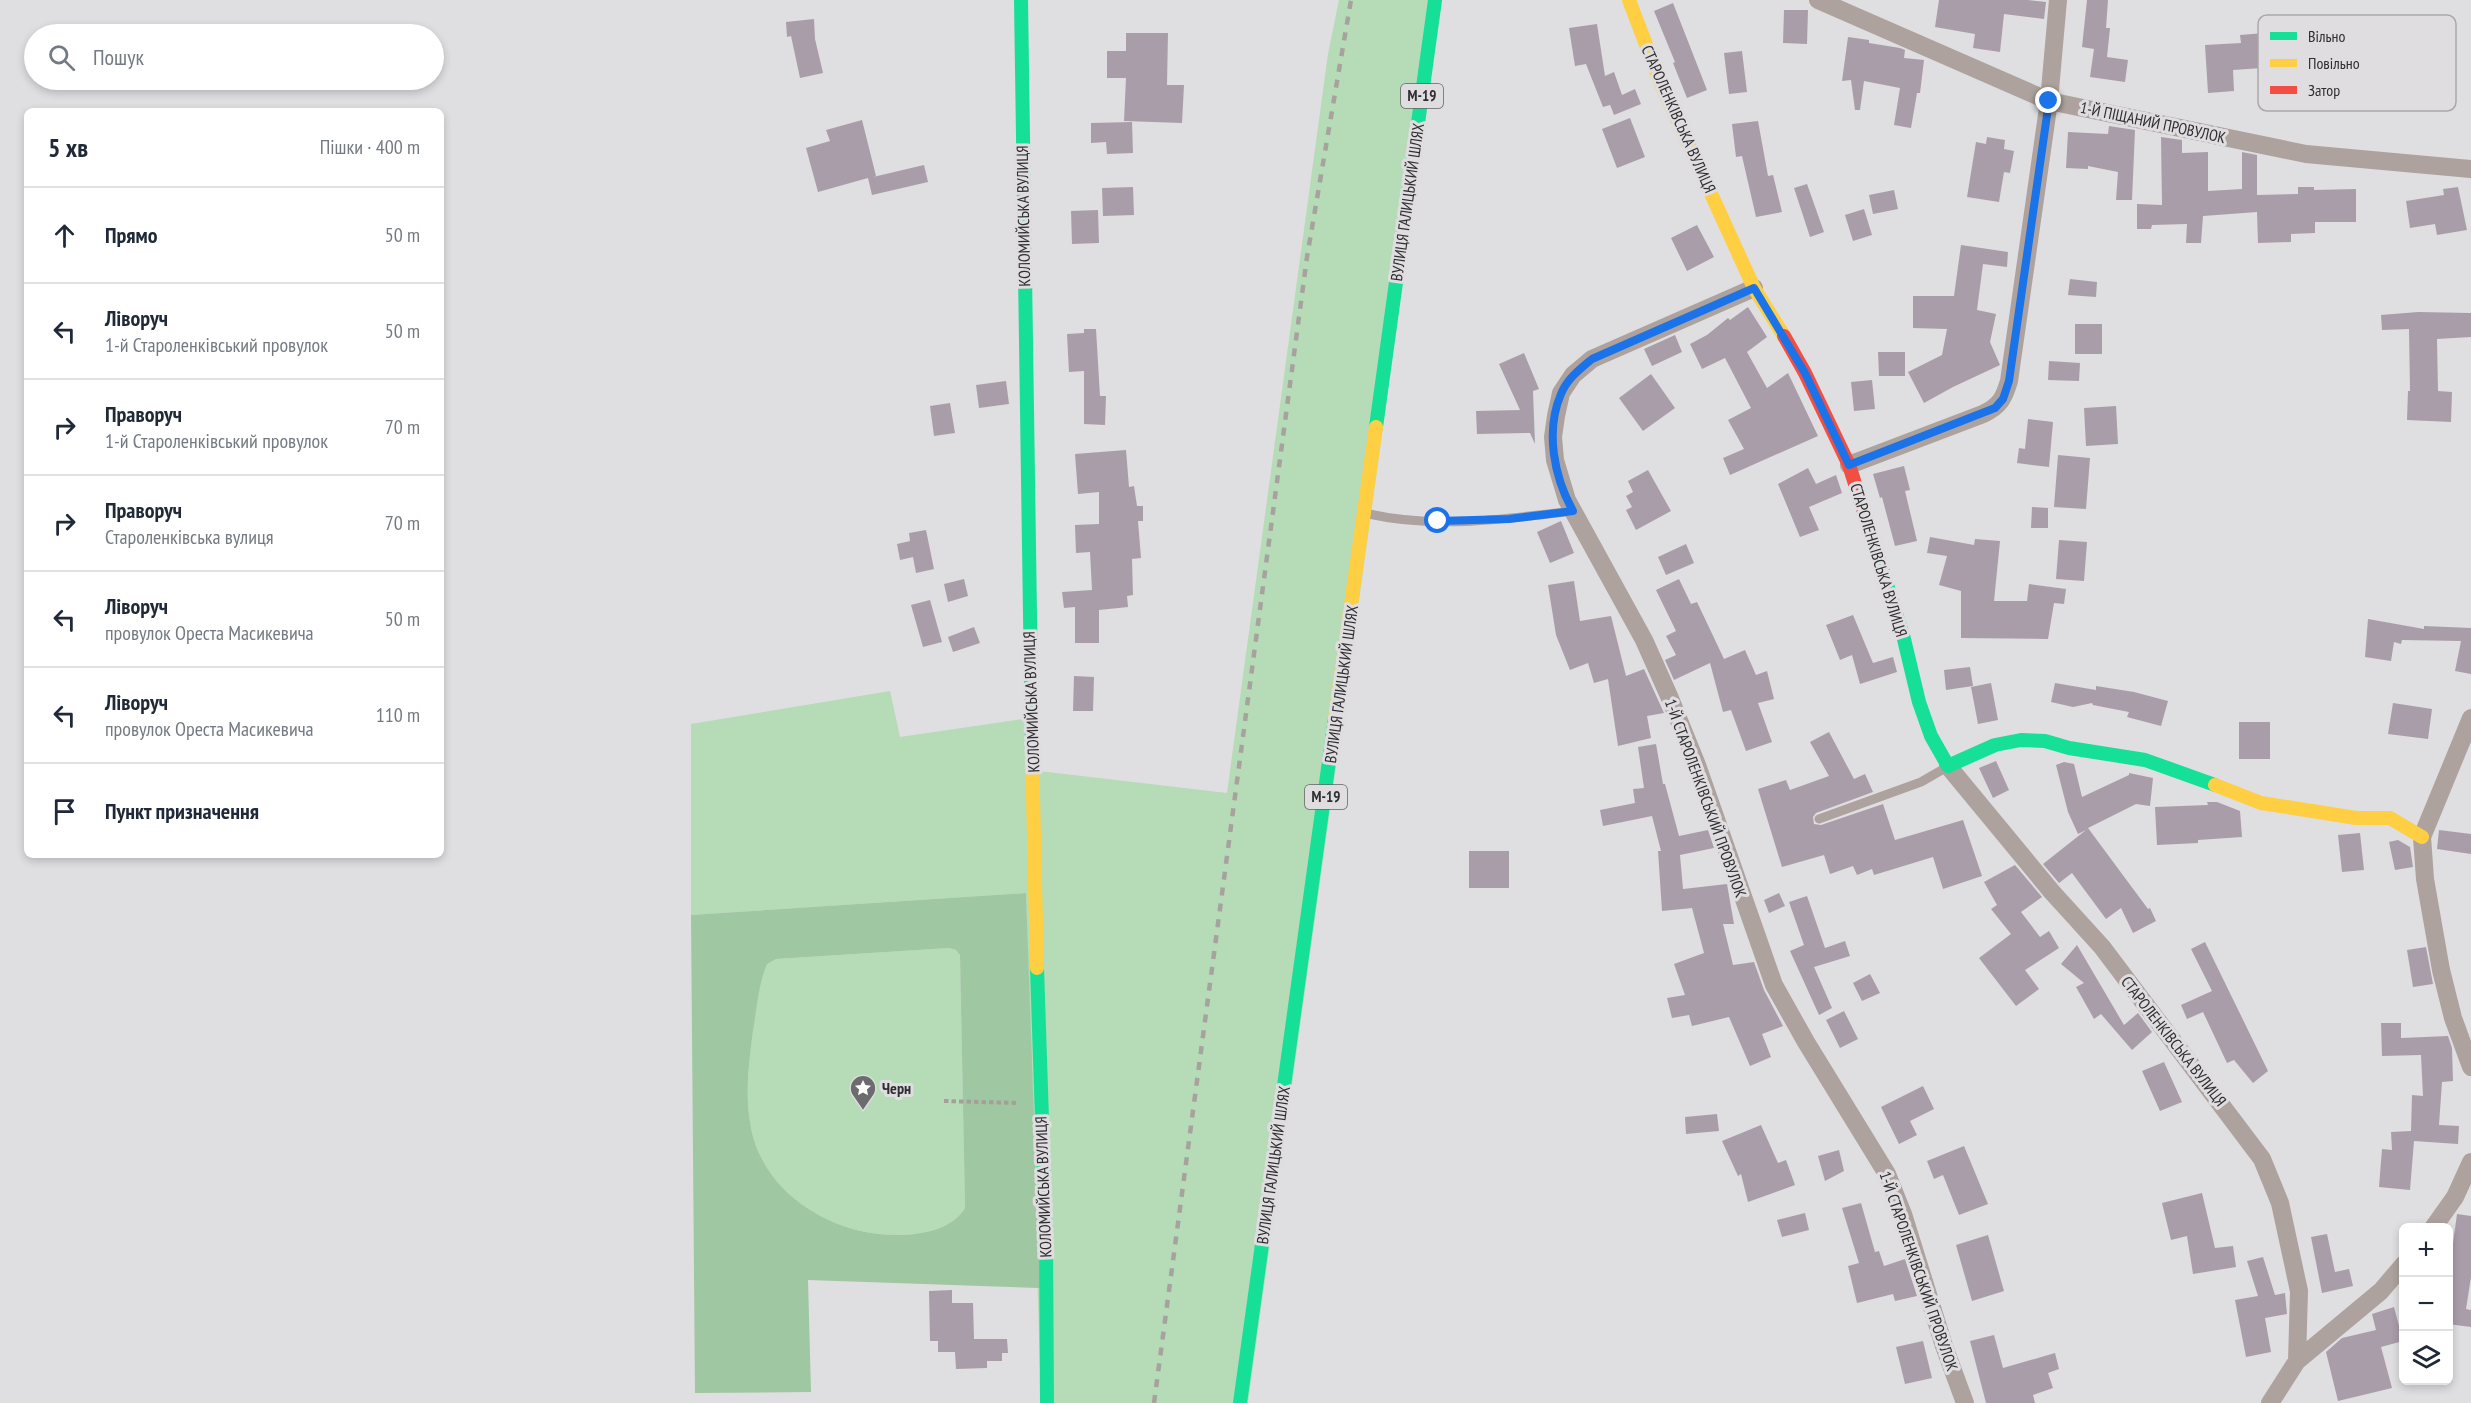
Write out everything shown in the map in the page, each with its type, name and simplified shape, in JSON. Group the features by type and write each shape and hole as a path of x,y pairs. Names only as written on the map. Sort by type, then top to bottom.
{"main road":[{"name":"КОЛОМИЙСЬКА ВУЛИЦЯ","path":"1021,0 1028,594 1040,1103 1046,1240 1047,1403"},
{"name":"ВУЛИЦЯ ГАЛИЦЬКИЙ ШЛЯХ","path":"1240,1403 1345,661 1363,513 1435,0"},
{"name":"СТАРОЛЕНКІВСЬКА ВУЛИЦЯ","path":"1629,0 1661,84 1754,288 1805,373 1849,465 1903,635 1919,702 1930,735 1948,766"},
{"path":"1948,766 1995,745 2021,740 2045,741 2069,748 2145,760 2183,771 2261,803 2356,818 2390,818 2422,837"}],"street":[{"name":"1-Й ПІЩАНИЙ ПРОВУЛОК","path":"1818,0 2049,101 2306,154 2471,169"},
{"path":"1849,465 1983,414 1995,408 2003,399 2009,381 2049,101 2058,0"},
{"name":"1-Й СТАРОЛЕНКІВСЬКИЙ ПРОВУЛОК","path":"1754,288 1592,359 1573,375 1561,393 1553,437 1555,460 1567,500 1644,640 1669,696 1697,765 1774,985 1887,1174 1903,1214 1944,1346 1965,1403"},
{"path":"2471,718 2422,837 2425,879 2441,970 2453,1018 2471,1067"},
{"name":"СТАРОЛЕНКІВСЬКА ВУЛИЦЯ","path":"1948,766 2052,892 2102,947 2262,1159 2280,1203 2299,1291 2297,1362"},
{"path":"2436,1223 2455,1197 2471,1162"},
{"path":"2270,1403 2297,1362 2381,1291 2399,1269"}],"lane":[{"path":"1363,513 1385,518 1438,521 1509,519 1573,511"},
{"path":"1819,819 1921,782 1948,766"}],"path":[{"path":"944,1101 1040,1103"}],"green space":[{"path":"1339,0 1442,0 1248,1403 1041,1403 1026,893 691,915 691,724 890,691 900,737 1037,717 1039,771 1227,793 1328,54"},
{"path":"1026,893 1040,1288 808,1280 811,1392 695,1393 691,915","holes":["949,948 956,950 960,955 965,1208 960,1215 945,1226 928,1232 901,1235 876,1234 826,1219 804,1206 768,1170 757,1147 750,1122 748,1088 750,1054 760,988 767,964 776,959"]},
{"path":"949,948 956,950 960,955 965,1208 960,1215 945,1226 928,1232 901,1235 876,1234 826,1219 804,1206 768,1170 757,1147 750,1122 749,1065 758,997 766,964 776,959"}],"building":[{"path":"1939,0 2046,2 2044,19 2004,14 2000,52 1973,48 1975,34 1935,27"},
{"path":"2087,0 2108,0 2106,28 2110,28 2107,57 2128,60 2125,82 2090,77 2094,49 2082,47"},
{"path":"1673,3 1707,90 1687,98 1654,11"},
{"path":"1784,10 1808,10 1807,44 1783,43"},
{"path":"814,19 815,39 823,73 800,78 791,36 787,37 786,22"},
{"path":"1597,24 1605,76 1614,72 1622,95 1635,89 1641,104 1614,115 1609,102 1610,105 1603,107 1586,64 1575,66 1569,28"},
{"path":"1126,33 1168,33 1167,85 1184,85 1182,123 1124,121 1126,78 1107,78 1107,51 1126,51"},
{"path":"2258,34 2258,68 2233,70 2234,91 2208,93 2205,45 2241,43 2240,35"},
{"path":"1848,37 1900,48 1905,50 1904,58 1924,60 1920,93 1917,93 1911,128 1894,125 1900,88 1864,81 1860,110 1855,110 1851,80 1842,81"},
{"path":"1742,51 1747,92 1729,94 1724,53"},
{"path":"1630,118 1645,157 1617,168 1602,129"},
{"path":"862,120 876,176 873,177 924,165 928,182 872,195 868,178 818,192 806,148 830,141 826,130"},
{"path":"1758,121 1768,176 1773,175 1782,212 1756,217 1742,156 1736,157 1732,124"},
{"path":"1132,122 1133,153 1107,154 1106,142 1091,143 1091,123"},
{"path":"2109,126 2135,130 2132,200 2116,200 2118,172 2088,166 2088,169 2066,168 2068,132 2108,134"},
{"path":"1987,137 2005,140 2004,149 2014,151 2010,173 2004,172 1999,202 1967,197 1976,142 1986,144"},
{"path":"2161,137 2182,140 2182,153 2208,152 2208,191 2242,189 2242,152 2257,155 2257,195 2298,194 2298,187 2314,187 2314,190 2356,189 2356,222 2315,222 2315,233 2291,234 2291,242 2258,243 2257,212 2203,216 2201,243 2186,243 2187,224 2152,225 2151,229 2137,229 2137,204 2162,205"},
{"path":"1807,184 1824,232 1810,237 1794,188"},
{"path":"1133,187 1134,215 1103,216 1102,188"},
{"path":"2458,187 2467,230 2437,235 2435,224 2410,228 2406,201 2444,195 2443,189"},
{"path":"1894,190 1898,209 1873,214 1869,195"},
{"path":"1864,209 1872,235 1853,241 1845,215"},
{"path":"1098,210 1099,243 1072,244 1071,211"},
{"path":"1697,225 1714,257 1687,271 1671,238"},
{"path":"1961,245 2008,252 2007,267 1983,264 1977,310 1996,314 1990,342 2000,365 1924,403 1908,372 1942,355 1947,329 1913,328 1913,296 1954,296"},
{"path":"2070,279 2097,282 2096,297 2068,295"},
{"path":"1748,307 1767,337 1747,352 1767,388 1788,373 1818,436 1730,475 1723,458 1744,449 1728,420 1751,408 1725,358 1702,369 1690,344"},
{"path":"2418,312 2471,313 2471,337 2437,339 2438,391 2452,392 2451,422 2407,420 2408,391 2410,391 2409,329 2382,330 2381,315"},
{"path":"2075,324 2102,324 2102,354 2075,354"},
{"path":"1084,329 1096,329 1100,396 1106,396 1105,425 1084,424 1084,371 1069,372 1067,334 1084,333"},
{"path":"1675,335 1682,352 1652,366 1644,349"},
{"path":"1878,352 1905,352 1905,376 1879,376"},
{"path":"1524,353 1539,389 1533,391 1535,444 1530,433 1477,434 1476,411 1520,410 1499,364"},
{"path":"2049,361 2080,363 2079,381 2048,380"},
{"path":"1651,374 1675,408 1643,431 1619,398"},
{"path":"1872,380 1875,409 1854,411 1851,382"},
{"path":"1006,381 1009,404 979,408 976,385"},
{"path":"950,403 955,433 934,436 930,406"},
{"path":"2116,406 2118,444 2086,446 2084,408"},
{"path":"2028,419 2053,422 2049,467 2017,463 2019,448 2025,449"},
{"path":"1126,450 1129,487 1134,486 1137,506 1143,506 1143,521 1138,521 1141,558 1132,559 1133,595 1127,596 1128,607 1099,610 1099,643 1075,643 1075,607 1064,608 1062,592 1092,590 1090,552 1076,553 1075,525 1099,524 1099,492 1078,494 1075,454"},
{"path":"2058,455 2090,458 2086,509 2054,507"},
{"path":"1904,466 1910,490 1905,491 1917,541 1895,546 1882,497 1880,498 1873,474"},
{"path":"1808,468 1816,484 1836,475 1842,493 1809,507 1819,530 1800,537 1778,484"},
{"path":"1648,470 1671,511 1636,530 1626,510 1632,507 1626,496 1633,492 1628,481"},
{"path":"2032,507 2048,508 2048,528 2031,528"},
{"path":"1561,521 1574,553 1550,563 1537,532"},
{"path":"926,530 934,569 916,573 913,557 900,560 897,544 910,541 909,533"},
{"path":"1930,537 1974,545 1975,539 2000,541 1994,601 2027,601 2029,584 2066,589 2064,604 2054,603 2048,639 1961,638 1961,591 1939,585 1947,556 1927,553"},
{"path":"2059,540 2087,542 2084,581 2056,579"},
{"path":"1686,544 1694,563 1666,575 1658,557"},
{"path":"964,579 968,596 948,602 944,584"},
{"path":"1679,579 1691,604 1697,602 1724,659 1745,650 1756,675 1767,671 1774,699 1758,703 1772,742 1746,751 1731,710 1723,712 1710,663 1674,680 1665,660 1676,655 1666,636 1676,631 1656,590"},
{"path":"1574,581 1580,621 1611,616 1626,676 1644,669 1664,713 1647,716 1651,738 1618,746 1608,679 1594,683 1588,663 1570,670 1556,635 1548,585"},
{"path":"930,600 942,642 923,647 911,605"},
{"path":"1853,615 1873,663 1893,657 1897,672 1860,684 1852,655 1840,660 1826,625"},
{"path":"2368,619 2424,629 2424,626 2471,628 2471,674 2455,671 2461,641 2402,640 2401,644 2394,642 2391,661 2365,657"},
{"path":"974,627 980,643 953,652 948,637"},
{"path":"1970,667 1973,686 1946,690 1944,670"},
{"path":"1074,676 1094,677 1093,711 1073,711"},
{"path":"1991,683 1998,720 1978,724 1971,687"},
{"path":"2055,683 2096,690 2096,686 2134,692 2168,701 2161,726 2127,717 2129,712 2092,703 2073,707 2051,702"},
{"path":"2393,703 2432,709 2428,739 2388,734"},
{"path":"2239,722 2270,722 2270,759 2239,759"},
{"path":"1829,732 1854,779 1865,774 1873,792 1816,813 1813,817 1814,824 1821,825 1883,804 1895,840 1963,820 1982,876 1943,889 1933,857 1874,875 1872,869 1857,875 1853,866 1830,874 1824,855 1782,867 1758,789 1786,780 1790,790 1829,776 1810,742"},
{"path":"1656,744 1663,784 1665,784 1679,836 1708,830 1714,848 1680,855 1683,889 1727,884 1734,924 1723,924 1733,965 1754,962 1764,990 1783,1026 1762,1034 1771,1057 1750,1066 1729,1017 1692,1026 1689,1015 1672,1018 1667,998 1685,995 1674,964 1704,953 1692,908 1662,911 1658,851 1661,851 1652,816 1603,826 1600,810 1635,803 1633,789 1644,788 1638,747"},
{"path":"1996,761 2009,790 1993,798 1979,768"},
{"path":"2064,762 2074,764 2082,797 2129,773 2153,778 2150,806 2136,804 2088,828 2148,909 2150,908 2156,921 2133,933 2121,908 2106,919 2072,873 2059,883 2043,864 2086,830 2078,834 2068,812 2056,765"},
{"path":"2207,802 2217,802 2240,811 2242,837 2198,840 2198,843 2157,845 2155,807 2208,805"},
{"path":"2439,830 2471,834 2471,854 2437,849"},
{"path":"2360,833 2364,870 2342,872 2338,835"},
{"path":"2398,840 2410,847 2413,867 2395,870 2389,842"},
{"path":"1469,851 1509,851 1509,888 1469,888"},
{"path":"2015,865 2042,897 2021,912 2040,937 2049,931 2059,948 2025,970 2039,989 2016,1006 1979,958 2011,934 1991,909 1997,905 1984,882"},
{"path":"1779,893 1785,906 1769,913 1764,900"},
{"path":"1807,896 1825,948 1845,941 1850,956 1814,967 1832,1008 1819,1015 1790,951 1804,945 1789,902"},
{"path":"2205,942 2268,1071 2253,1083 2234,1060 2227,1063 2203,1012 2187,1019 2181,1005 2212,991 2191,949"},
{"path":"2077,945 2124,1025 2138,1013 2152,1032 2132,1050 2101,1014 2094,1019 2076,987 2084,983 2061,964"},
{"path":"2426,947 2433,984 2413,987 2407,950"},
{"path":"1870,974 1880,993 1862,1001 1853,983"},
{"path":"1844,1011 1858,1039 1840,1048 1826,1020"},
{"path":"2381,1023 2401,1023 2401,1038 2448,1036 2452,1048 2453,1081 2442,1082 2439,1125 2459,1126 2458,1144 2414,1141 2410,1190 2379,1187 2382,1149 2392,1150 2391,1132 2411,1131 2412,1095 2423,1096 2421,1055 2382,1056"},
{"path":"2164,1062 2182,1102 2160,1111 2142,1071"},
{"path":"1923,1086 1934,1109 1910,1121 1917,1135 1899,1144 1881,1107"},
{"path":"1717,1114 1719,1131 1686,1134 1685,1117"},
{"path":"1761,1125 1778,1163 1786,1160 1795,1185 1748,1202 1741,1174 1738,1176 1722,1141"},
{"path":"1964,1146 1988,1204 1959,1215 1943,1175 1934,1179 1927,1161"},
{"path":"1839,1150 1844,1171 1825,1181 1818,1156"},
{"path":"2202,1193 2215,1248 2233,1246 2236,1267 2193,1274 2187,1236 2171,1240 2162,1203"},
{"path":"1861,1203 1875,1252 1879,1251 1884,1266 1905,1259 1917,1296 1895,1301 1893,1294 1857,1303 1848,1266 1859,1263 1842,1208"},
{"path":"1805,1213 1809,1230 1782,1237 1777,1220"},
{"path":"2457,1214 2471,1216 2471,1277 2466,1309 2471,1310 2471,1327 2453,1325 2453,1243"},
{"path":"2327,1234 2335,1272 2349,1269 2353,1286 2322,1293 2311,1237"},
{"path":"1988,1235 2004,1291 1972,1301 1956,1245"},
{"path":"2263,1257 2275,1295 2285,1293 2287,1314 2265,1318 2271,1352 2246,1357 2235,1300 2258,1296 2247,1261"},
{"path":"952,1290 952,1303 973,1303 974,1339 1007,1339 1008,1353 1002,1353 1002,1361 987,1361 987,1368 956,1369 955,1352 938,1352 938,1341 930,1341 929,1291"},
{"path":"2394,1307 2399,1326 2399,1342 2381,1347 2392,1388 2338,1401 2326,1352 2342,1338 2376,1330 2372,1314"},
{"path":"1994,1335 2003,1368 2055,1353 2059,1369 2048,1373 2053,1388 2033,1395 2035,1403 1986,1403 1970,1341"},
{"path":"1923,1341 1932,1378 1905,1384 1896,1347"}],"railway":[{"path":"1154,1403 1307,257 1351,0"}],"traffic: fast":[{"path":"1021,0 1032,751"},
{"path":"1376,427 1435,0"},
{"path":"1872,537 1903,635 1919,702 1931,736 1948,766 1995,745 2021,740 2045,741 2069,748 2145,760 2215,785"},
{"path":"1240,1403 1335,718"},
{"path":"1037,968 1046,1240 1047,1403"}],"traffic: slow":[{"path":"1629,0 1661,84 1754,288 1784,336"},
{"path":"1335,718 1376,427"},
{"path":"1032,751 1037,968"},
{"path":"2215,785 2261,803 2356,818 2390,818 2422,837"}],"traffic: jam":[{"path":"1784,336 1805,373 1849,465 1872,537"}],"place":[{"name":"Черн","path":"863,1111"}],"route":[{"path":"1438,521 1509,519 1573,511 1567,500 1555,460 1553,437 1561,393 1573,375 1592,359 1754,288 1805,373 1849,465 1995,408 2003,399 2009,381 2049,101"}]}
